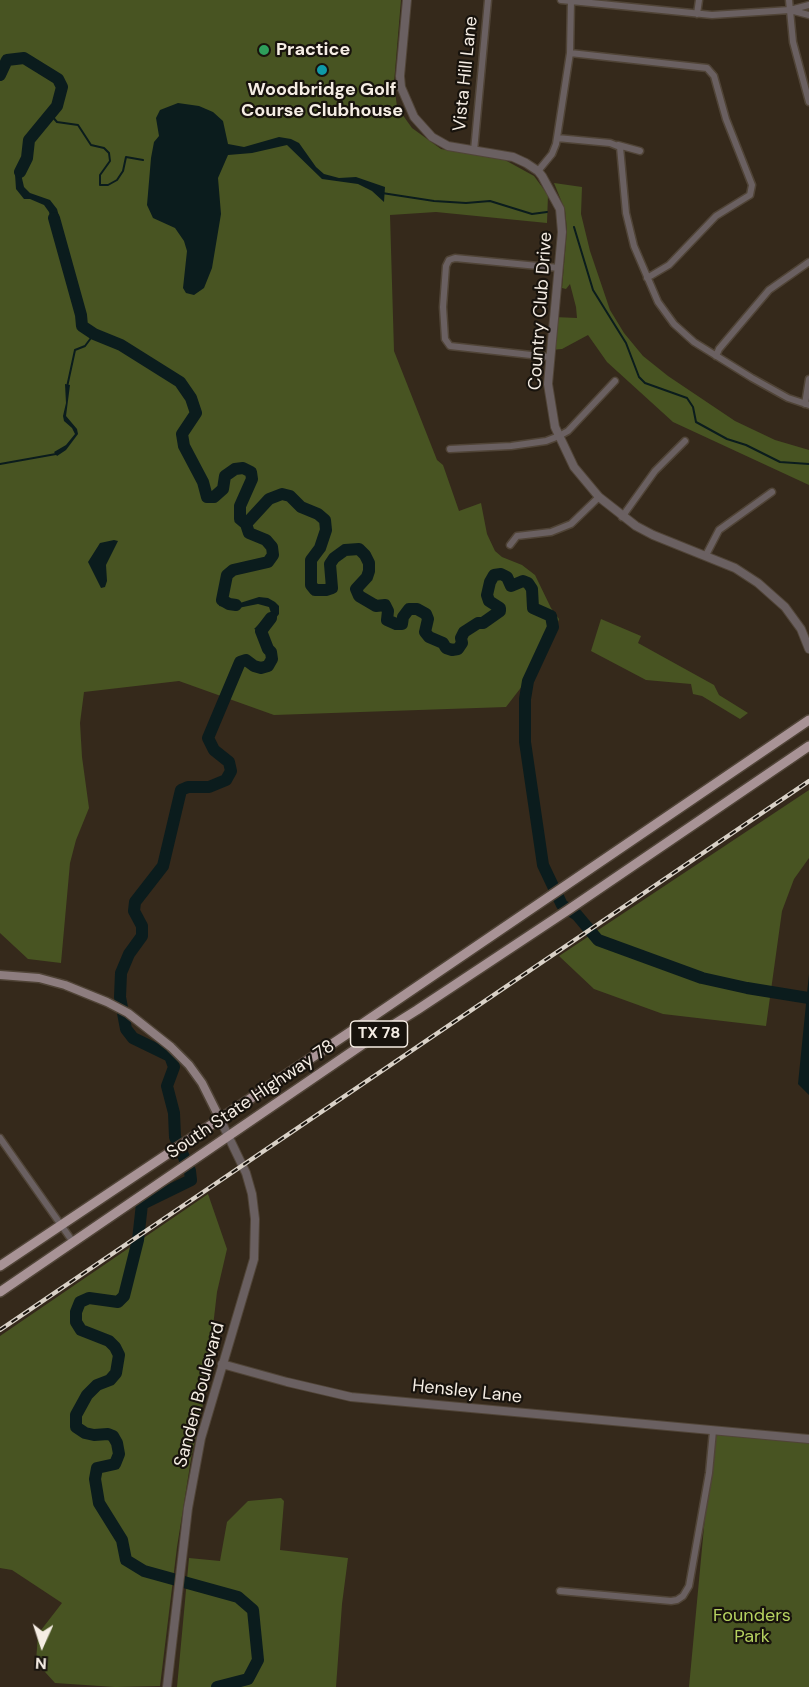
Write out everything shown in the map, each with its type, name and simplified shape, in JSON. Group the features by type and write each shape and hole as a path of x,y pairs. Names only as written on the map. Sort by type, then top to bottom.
{"main road":[{"name":"South State Highway 78","path":"0,1266 809,720"},
{"name":"South State Highway 78","path":"0,1292 369,1040 417,1011 546,925 809,746"},
{"path":"0,975 39,978 65,985 128,1013 171,1047 189,1065 202,1083 220,1119"}],"street":[{"name":"Country Club Drive","path":"407,0 400,76 401,87 414,117 432,137 448,146 513,157 538,171 557,201 562,232 549,357 549,395 559,436 574,467 598,497 622,517 653,536 706,555 753,579 785,607 801,629 809,649"},
{"name":"Vista Hill Lane","path":"474,151 488,0"},
{"path":"561,0 612,2 697,14 725,15 790,10 809,5"},
{"path":"697,14 699,0"},
{"path":"789,0 793,42 809,102"},
{"path":"538,171 552,154 557,138 570,52 571,1"},
{"path":"790,10 809,15"},
{"path":"570,52 707,68 714,76 726,119 752,185 750,195 716,216 669,265 647,278"},
{"path":"557,138 640,151"},
{"path":"620,147 629,230 658,303 674,324 694,342 788,398 807,404 809,379"},
{"path":"549,357 450,346 445,339 443,307 446,266 449,260 455,258 559,268"},
{"path":"716,356 719,349 769,291 809,262"},
{"path":"450,449 511,446 546,441 559,436 568,431 615,381"},
{"path":"622,517 655,471 685,441"},
{"path":"706,555 719,530 772,492"},
{"path":"510,545 517,536 551,532 570,524 598,497"},
{"name":"Country Club Drive","path":"801,629 809,635"},
{"name":"Sanden Boulevard","path":"166,1687 188,1508 201,1438 249,1280 256,1239 252,1194 246,1173 220,1119"},
{"path":"0,1138 73,1242"},
{"name":"Hensley Lane","path":"222,1364 287,1382 351,1396 809,1439"},
{"path":"560,1591 670,1601 683,1596 689,1586 709,1473 713,1431"}],"green space":[{"path":"0,0 401,0 394,83 397,107 412,128 441,149 505,160 534,176 548,195 547,223 436,212 390,215 394,351 437,460 443,465 459,511 481,503 487,534 495,551 502,557 522,565 535,575 559,619 546,655 506,707 274,715 179,681 84,692 80,723 89,808 76,840 70,863 61,963 28,959 0,933"},
{"path":"554,183 582,187 581,214 590,251 610,310 624,333 643,356 668,376 735,421 775,440 809,450 809,485 673,422 607,362 588,335 562,349 550,350 554,317 577,318 570,284 566,289 562,288 567,230 565,210"},
{"path":"601,619 641,636 638,643 714,685 719,695 748,713 740,719 702,696 693,694 691,684 646,680 591,651"},
{"path":"809,790 809,858 794,879 782,911 766,1026 663,1014 594,989 559,956"},
{"path":"208,1194 227,1249 217,1292 205,1395 191,1459 177,1547 160,1686 115,1687 55,1683 36,1662 38,1634 62,1603 12,1570 0,1568 0,1336"},
{"name":"Founders Park","path":"713,1431 809,1439 809,1687 689,1687"},
{"path":"281,1498 284,1501 280,1550 348,1558 336,1687 177,1687 189,1558 220,1561 227,1522 248,1501"}],"shaded area":[{"path":"178,103 199,106 213,112 223,121 228,144 244,147 279,137 291,139 299,143 316,167 324,174 339,178 356,177 385,187 384,202 372,191 358,184 322,179 287,145 252,153 228,155 218,178 221,214 212,268 204,288 194,295 186,293 183,288 187,251 184,241 175,228 153,218 147,205 151,158 154,142 159,136 156,118 160,110"},
{"path":"24,154 31,163 21,174 24,187 30,193 50,200 57,209 63,231 54,232 49,212 44,205 24,199 16,189 15,174"},
{"path":"65,384 70,385 66,416 77,429 78,434 66,450 57,456 54,452 66,445 75,434 64,421 63,416 66,403"},
{"path":"118,541 106,565 105,587 101,588 88,562 100,543"},
{"path":"259,597 268,598 279,606 279,614 265,632 254,629 271,613 269,607 258,604 238,608 219,606 222,600 240,603"},
{"path":"809,974 809,1095 798,1084"}],"waterway":[{"path":"0,75 7,60 24,58 58,79 62,87 57,106 29,140 27,158 20,172"},
{"path":"51,115 57,122 78,125 91,145 104,148 109,153 110,161 100,175 100,185 108,185 117,180 123,171 126,157 143,160"},
{"path":"382,193 434,201 466,203 490,201 532,214 547,212"},
{"path":"54,218 82,326 94,334 121,345 180,382 191,398 196,413 182,434 184,446 203,482 207,497 214,497 223,489 225,476 235,469 243,468 251,472 252,479 240,506 240,519 246,524 249,533 266,540 272,547 273,555 268,562 233,570 227,575 222,600 236,605"},
{"path":"574,227 593,290 626,343 639,377 645,383 687,398 693,407 696,422 727,439 746,445 780,462 809,464"},
{"path":"67,387 75,350 85,346 94,334"},
{"path":"0,464 56,454"},
{"path":"246,524 269,499 282,494 290,496 301,507 318,514 325,520 326,530 320,548 311,560 311,585 315,590 332,588 330,564 334,558 345,550 359,549 369,563 367,577 356,589 359,596 376,606 385,605 388,611 387,620 396,624 402,624 403,617 409,609 417,609 426,614 428,619 425,632 429,637 452,650 458,649 464,632 500,611 500,608 489,601 487,595 494,575 501,574 507,577 511,586 523,581 528,583 532,589 533,608 551,616 553,627 528,681 525,699 525,742 543,865 562,905 577,915 598,940 702,978 809,998"},
{"path":"217,1687 248,1679 258,1660 253,1610 238,1597 144,1571 126,1560 122,1540 99,1503 95,1479 97,1468 115,1464 119,1454 117,1443 113,1436 108,1434 94,1435 85,1433 76,1427 76,1415 87,1395 97,1385 110,1380 116,1373 119,1355 109,1341 81,1330 76,1322 76,1312 80,1302 89,1298 118,1302 124,1296 138,1240 142,1204 191,1180 190,1171 175,1137 174,1113 167,1086 174,1067 170,1056 133,1038 126,1029 120,997 121,973 129,954 142,936 142,926 134,911 135,902 163,866 181,790 188,787 209,787 226,780 231,771 229,762 214,750 208,738 240,662 246,660 261,668 268,666 272,659 261,631 271,618"}],"railway":[{"path":"0,1330 809,781"}],"place":[{"name":"Practice","path":"264,50"},
{"name":"Woodbridge Golf Course Clubhouse","path":"322,70"}]}
